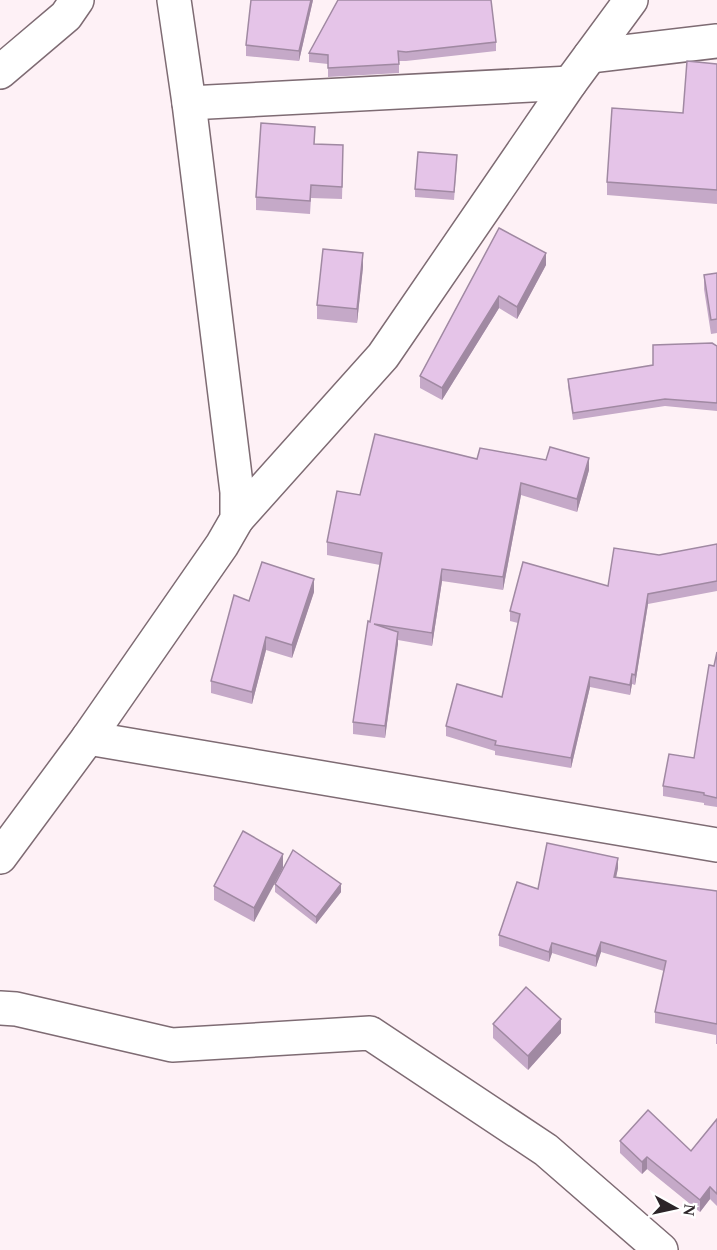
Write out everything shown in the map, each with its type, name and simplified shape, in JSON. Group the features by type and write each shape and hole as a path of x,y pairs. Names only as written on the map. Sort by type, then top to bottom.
{"street":[{"path":"0,72 66,16 77,0"},
{"path":"174,0 237,492 237,519"},
{"path":"0,857 88,738 222,545 237,519 383,356 570,83 631,0"},
{"path":"590,56 717,41"},
{"path":"189,103 570,83"},
{"path":"88,738 717,844"},
{"path":"0,1008 16,1009 172,1045 370,1033 546,1150 661,1250"}],"building":[{"path":"251,0 311,0 299,51 246,45"},
{"path":"338,0 491,0 496,42 398,51 399,64 328,68 328,55 309,53"},
{"path":"687,61 717,64 717,190 607,182 612,108 683,113"},
{"path":"261,123 315,127 314,144 343,145 342,187 311,185 310,201 256,197"},
{"path":"418,152 457,155 454,192 415,189"},
{"path":"499,228 546,253 517,307 499,296 442,388 420,376"},
{"path":"323,249 363,253 357,309 317,305"},
{"path":"717,273 717,319 711,320 704,275"},
{"path":"712,343 717,346 717,403 665,399 573,413 568,379 653,365 653,345"},
{"path":"375,434 477,459 480,448 546,460 550,447 589,458 577,499 521,483 503,577 442,569 432,633 374,624 398,632 385,726 353,722 368,621 370,622 382,553 327,542 337,491 360,495"},
{"path":"717,544 717,581 648,594 635,675 632,674 630,685 590,677 571,758 495,745 496,741 446,726 457,684 502,697 520,614 510,611 523,562 608,586 614,548 659,555"},
{"path":"262,562 314,579 292,645 266,637 252,692 211,681 234,595 249,601"},
{"path":"717,652 717,798 704,795 704,793 663,786 669,754 694,758 709,665 714,666"},
{"path":"243,831 283,854 254,908 214,886"},
{"path":"547,843 618,858 614,877 717,891 717,1024 655,1012 666,961 601,942 596,956 552,943 549,952 499,935 517,882 538,889"},
{"path":"293,850 341,884 316,917 275,884"},
{"path":"526,987 561,1019 528,1056 493,1024"},
{"path":"648,1110 691,1151 717,1119 717,1194 710,1187 700,1200 647,1157 642,1162 620,1141"}]}
